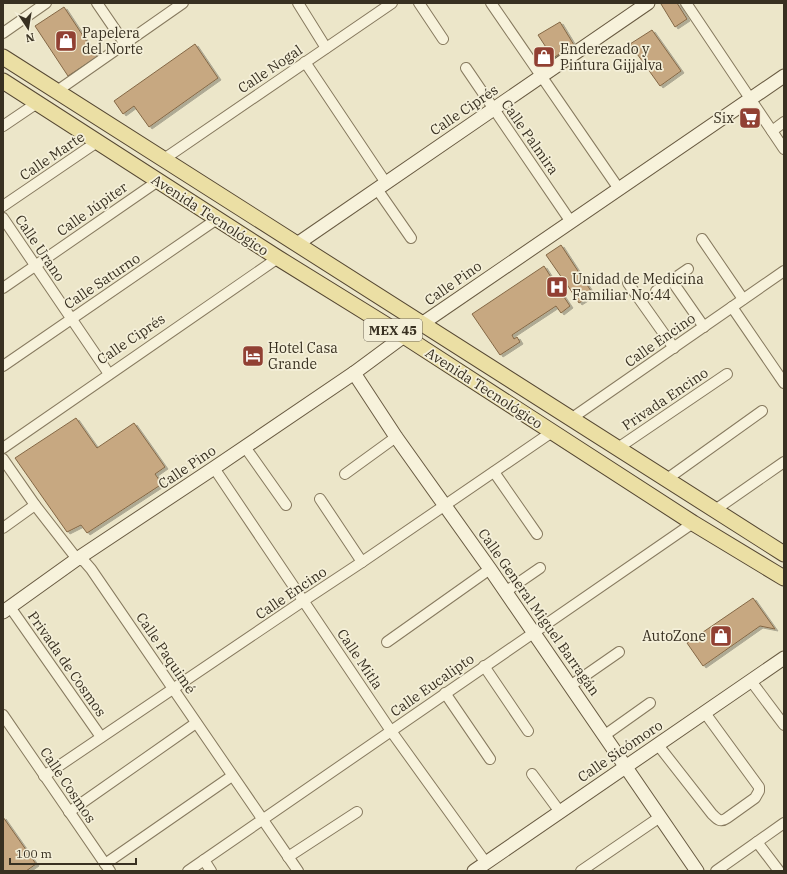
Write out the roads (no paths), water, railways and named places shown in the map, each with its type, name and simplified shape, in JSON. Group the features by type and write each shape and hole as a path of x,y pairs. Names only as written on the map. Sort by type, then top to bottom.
{"main road":[{"name":"Avenida Tecnológico","path":"3,56 784,554"},
{"name":"Avenida Tecnológico","path":"3,81 278,258 404,336 693,522 784,578"}],"street":[{"path":"3,33 46,3"},
{"path":"97,3 125,44"},
{"path":"57,91 184,3"},
{"path":"298,3 326,48"},
{"path":"419,3 443,39"},
{"path":"491,3 619,189"},
{"path":"686,3 784,149"},
{"name":"Calle Nogal","path":"164,159 326,48 385,5"},
{"name":"Calle Ciprés","path":"297,244 541,76 640,5"},
{"path":"305,62 382,186 411,238"},
{"name":"Calle Palmira","path":"466,68 571,222"},
{"name":"Calle Pino","path":"7,610 77,559 354,373 422,323 784,76"},
{"path":"3,126 37,103"},
{"path":"772,131 784,122"},
{"name":"Calle Marte","path":"3,206 97,142"},
{"name":"Calle Júpiter","path":"3,288 158,181"},
{"name":"Calle Urano","path":"3,218 109,374"},
{"name":"Calle Saturno","path":"3,366 217,219"},
{"path":"702,239 743,300"},
{"name":"Calle Ciprés","path":"3,448 278,258"},
{"path":"656,291 688,270"},
{"name":"Calle Encino","path":"572,418 784,272"},
{"path":"672,281 704,327"},
{"path":"628,283 674,348"},
{"path":"732,307 784,383"},
{"name":"Calle General Miguel Barragán","path":"354,373 396,437 490,569 605,736 660,817 692,869"},
{"name":"Privada Encino","path":"618,448 727,374"},
{"path":"667,479 762,411"},
{"name":"Calle Encino","path":"44,776 552,432"},
{"path":"345,474 396,437"},
{"path":"245,447 286,505"},
{"name":"Calle Paquimé","path":"3,459 35,505 77,559 84,561 91,569 298,871"},
{"path":"715,510 784,462"},
{"name":"Calle Mitla","path":"214,468 391,730 486,863"},
{"path":"494,472 537,534"},
{"path":"320,499 362,562"},
{"path":"3,528 35,505"},
{"name":"Calle Eucalipto","path":"188,871 693,522"},
{"path":"505,592 540,568"},
{"path":"387,642 490,569"},
{"name":"Privada de Cosmos","path":"7,610 101,737"},
{"path":"570,686 619,652"},
{"name":"Calle Sicómoro","path":"474,871 784,658"},
{"path":"484,666 528,731"},
{"path":"751,681 784,725"},
{"path":"445,693 490,758"},
{"path":"605,736 650,703"},
{"path":"658,745 712,814 723,821 755,798 759,791 704,713"},
{"name":"Calle Cosmos","path":"3,716 107,867"},
{"path":"69,812 196,723"},
{"path":"532,774 560,812"},
{"path":"107,867 232,776"},
{"path":"288,857 357,812"},
{"path":"581,871 660,817"},
{"path":"716,871 784,822"},
{"path":"757,842 779,871"},
{"path":"204,860 211,871"}],"place":[{"name":"Papelera del Norte","path":"66,41"},
{"name":"Enderezado y Pintura Gijjalva","path":"544,57"},
{"name":"Six","path":"750,118"},
{"name":"Unidad de Medicina Familiar No:44","path":"557,287"},
{"name":"Hotel Casa Grande","path":"253,356"},
{"name":"AutoZone","path":"721,636"}]}
